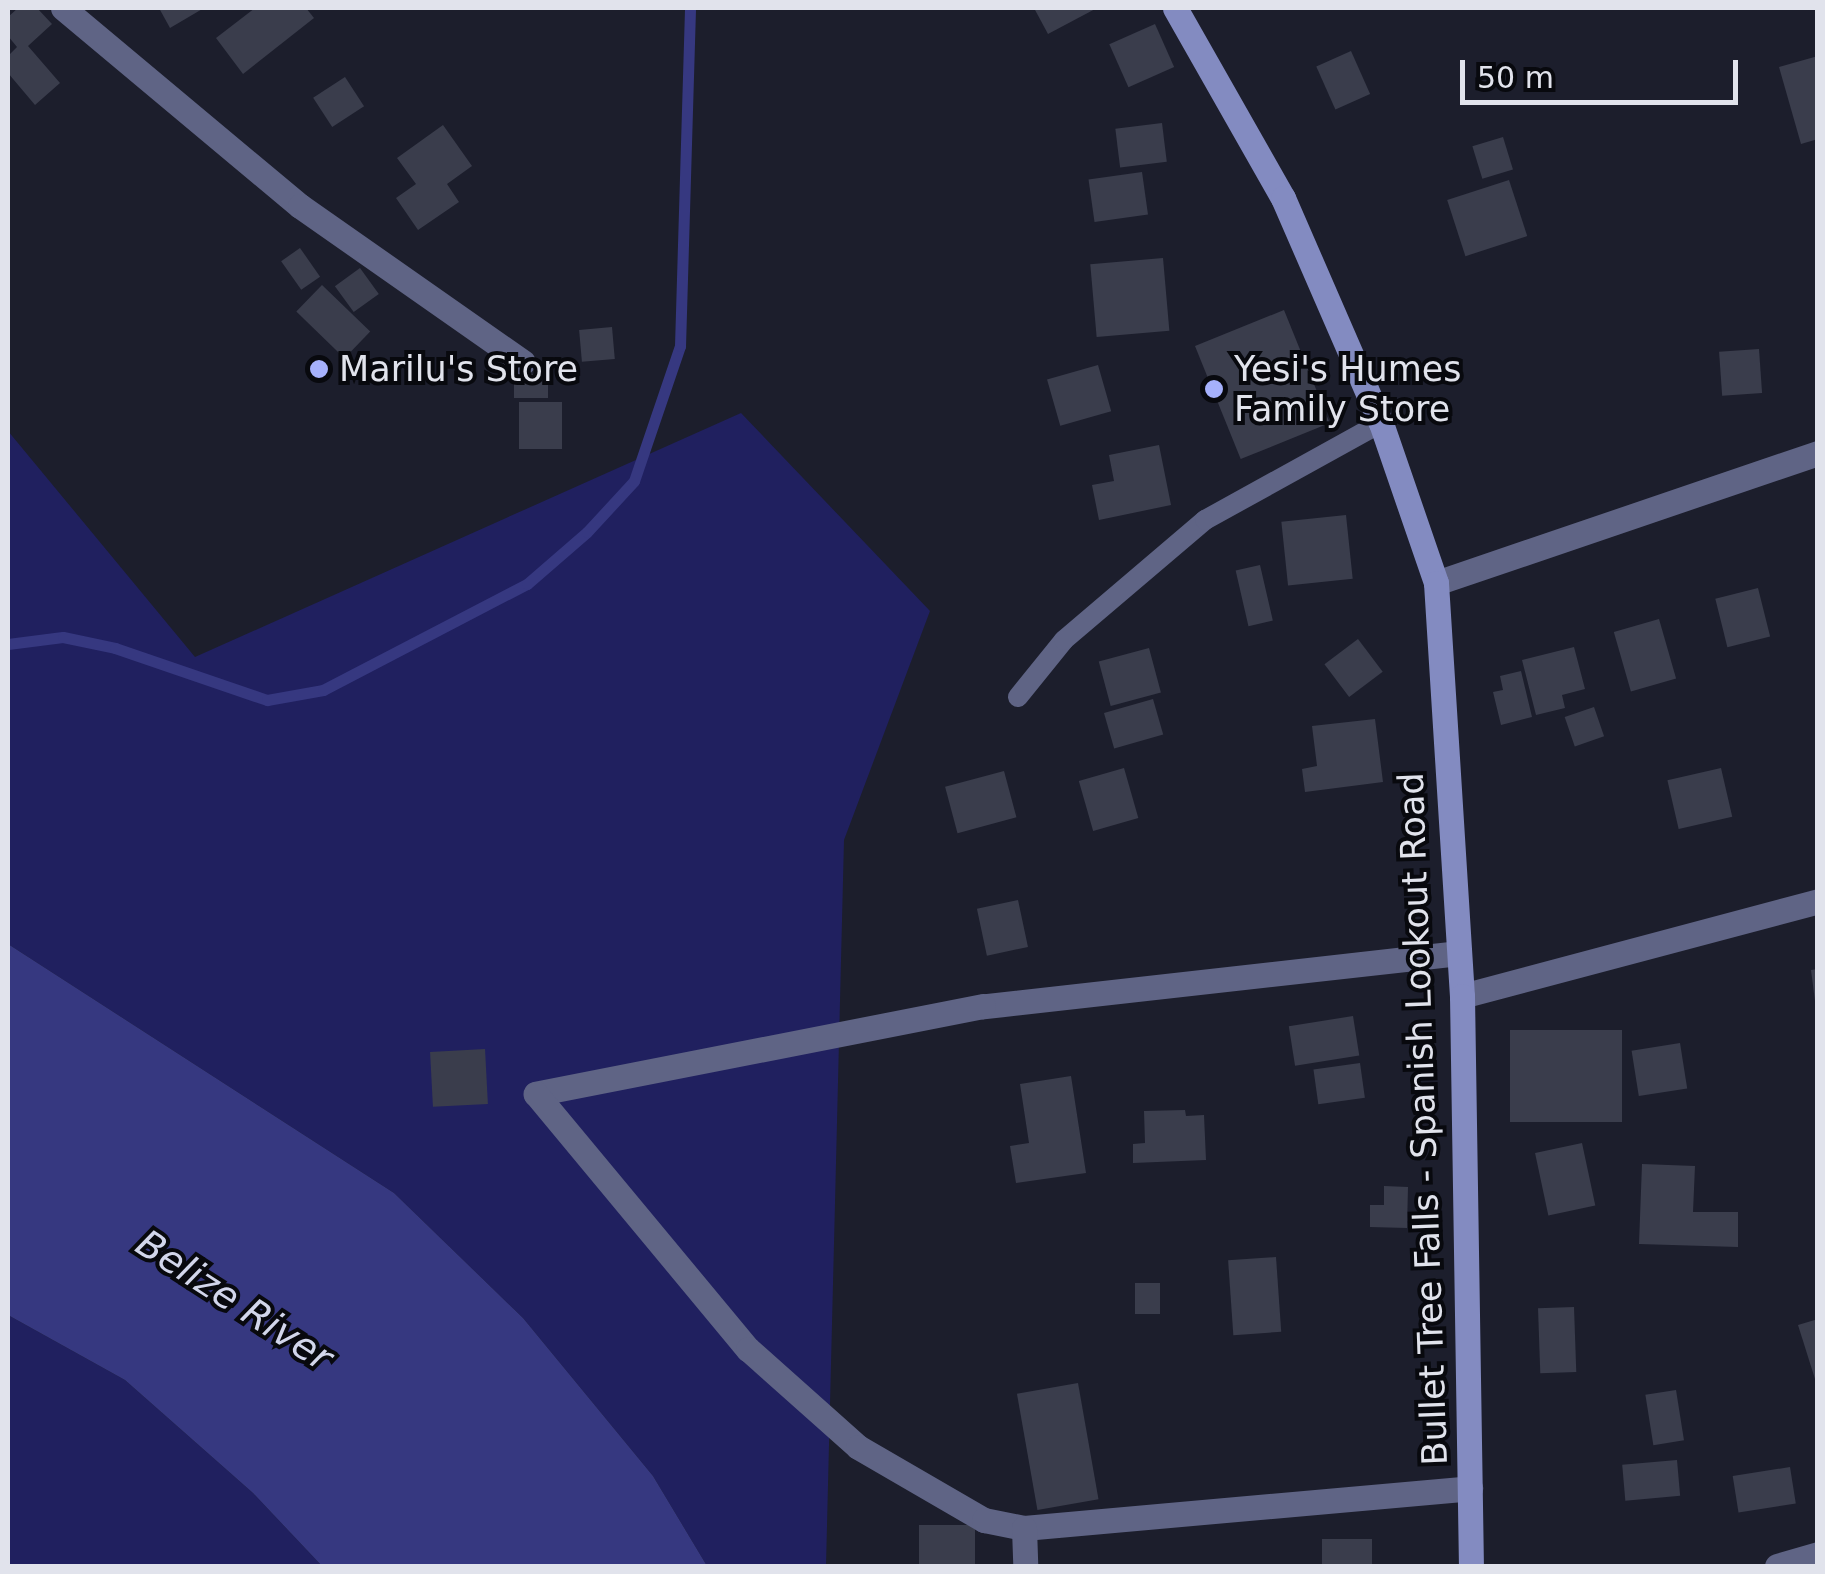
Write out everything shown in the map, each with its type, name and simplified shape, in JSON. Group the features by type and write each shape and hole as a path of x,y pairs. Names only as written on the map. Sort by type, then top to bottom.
{"main road":[{"name":"Bullet Tree Falls - Spanish Lookout Road","path":"1175,8 1283,198 1381,422 1436,583 1462,996 1471,1566"}],"street":[{"path":"63,8 300,206 523,362"},
{"path":"1436,583 1818,453"},
{"path":"1462,996 1818,900"},
{"path":"1459,953 983,1006 536,1094 748,1349 896,1472 984,1520 1024,1528 1470,1488"},
{"path":"1024,1528 1025,1566"},
{"path":"1778,1566 1818,1554"}],"lane":[{"path":"1018,697 1064,640 1205,520 1381,422"}],"shaded area":[{"path":"741,413 930,611 844,840 826,1566 707,1566 653,1476 523,1318 394,1193 8,944 8,431 195,657"},
{"path":"8,1315 125,1380 253,1493 322,1566 8,1566"}],"water":[{"name":"Belize River","path":"8,944 394,1193 523,1318 653,1476 707,1566 322,1566 253,1493 125,1380 8,1315"}],"building":[{"path":"18,8 37,8 52,24 28,46 60,83 35,105 8,73 8,56 17,47 8,36 8,17"},
{"path":"159,8 204,8 170,28"},
{"path":"255,8 306,8 314,18 243,74 216,38"},
{"path":"1034,8 1097,8 1048,34"},
{"path":"1155,24 1174,67 1128,87 1109,44"},
{"path":"1351,51 1370,94 1335,109 1316,66"},
{"path":"1818,56 1818,139 1801,144 1779,67"},
{"path":"345,77 364,106 332,127 313,98"},
{"path":"1162,123 1167,162 1120,167 1115,129"},
{"path":"443,125 472,166 447,184 459,202 418,230 396,198 416,184 397,158"},
{"path":"1503,137 1513,170 1482,179 1472,146"},
{"path":"1142,172 1148,215 1095,222 1089,180"},
{"path":"1509,180 1527,236 1465,256 1447,200"},
{"path":"300,248 320,277 301,290 281,261"},
{"path":"1163,258 1169,331 1097,337 1090,264"},
{"path":"360,268 379,294 354,312 335,286"},
{"path":"322,285 370,332 344,358 296,312"},
{"path":"1284,310 1330,423 1241,459 1195,346"},
{"path":"612,327 615,359 582,362 579,330"},
{"path":"1759,349 1762,393 1722,396 1719,352"},
{"path":"1098,365 1111,411 1060,426 1047,380"},
{"path":"514,374 548,374 548,398 514,398"},
{"path":"519,402 562,402 562,449 519,449"},
{"path":"1159,445 1171,505 1099,520 1092,485 1114,481 1109,455"},
{"path":"1346,515 1353,579 1288,585 1281,522"},
{"path":"1260,565 1273,621 1248,626 1236,571"},
{"path":"1758,588 1770,637 1727,647 1715,599"},
{"path":"1659,619 1676,679 1631,692 1614,632"},
{"path":"1358,639 1383,672 1349,697 1324,664"},
{"path":"1574,647 1585,689 1562,695 1565,708 1536,715 1522,660"},
{"path":"1149,648 1161,692 1111,706 1099,661"},
{"path":"1521,671 1532,717 1501,725 1493,692 1503,690 1500,676"},
{"path":"1153,699 1163,735 1114,749 1104,713"},
{"path":"1594,707 1604,736 1575,746 1565,717"},
{"path":"1375,719 1383,782 1305,792 1302,769 1317,766 1312,726"},
{"path":"1124,768 1138,818 1093,831 1079,781"},
{"path":"1721,768 1732,817 1679,829 1667,780"},
{"path":"1004,771 1016,817 958,833 945,787"},
{"path":"1018,900 1028,947 987,956 977,909"},
{"path":"1818,969 1818,1001 1815,1001 1811,970"},
{"path":"1353,1016 1359,1056 1295,1066 1289,1026"},
{"path":"1510,1030 1622,1030 1622,1122 1510,1122"},
{"path":"1680,1043 1687,1088 1639,1096 1632,1051"},
{"path":"485,1049 488,1104 433,1107 430,1052"},
{"path":"1360,1063 1365,1098 1318,1104 1313,1070"},
{"path":"1071,1076 1086,1173 1016,1183 1010,1146 1029,1143 1020,1084"},
{"path":"1185,1110 1186,1116 1204,1115 1206,1160 1133,1163 1133,1144 1145,1143 1144,1111"},
{"path":"1582,1143 1595,1206 1548,1216 1535,1153"},
{"path":"1642,1164 1695,1166 1693,1212 1738,1212 1738,1247 1639,1244"},
{"path":"1384,1186 1408,1187 1407,1228 1370,1227 1370,1205 1384,1205"},
{"path":"1276,1257 1281,1332 1233,1335 1228,1260"},
{"path":"1135,1283 1160,1283 1160,1314 1135,1314"},
{"path":"1574,1307 1576,1372 1540,1373 1538,1308"},
{"path":"1818,1319 1818,1378 1815,1379 1798,1325"},
{"path":"1078,1383 1098,1499 1037,1510 1017,1394"},
{"path":"1676,1390 1684,1440 1653,1445 1645,1395"},
{"path":"1677,1460 1680,1496 1625,1501 1622,1465"},
{"path":"1790,1467 1796,1504 1739,1513 1733,1476"},
{"path":"919,1525 975,1525 975,1566 919,1566"},
{"path":"1322,1539 1372,1539 1372,1566 1322,1566"}],"waterway":[{"path":"8,644 63,637 115,648 267,700 323,690 527,584 587,532 634,481 680,346 690,8"}],"place":[{"name":"Marilu's Store","path":"319,369"},
{"name":"Yesi's Humes Family Store","path":"1214,389"}]}
